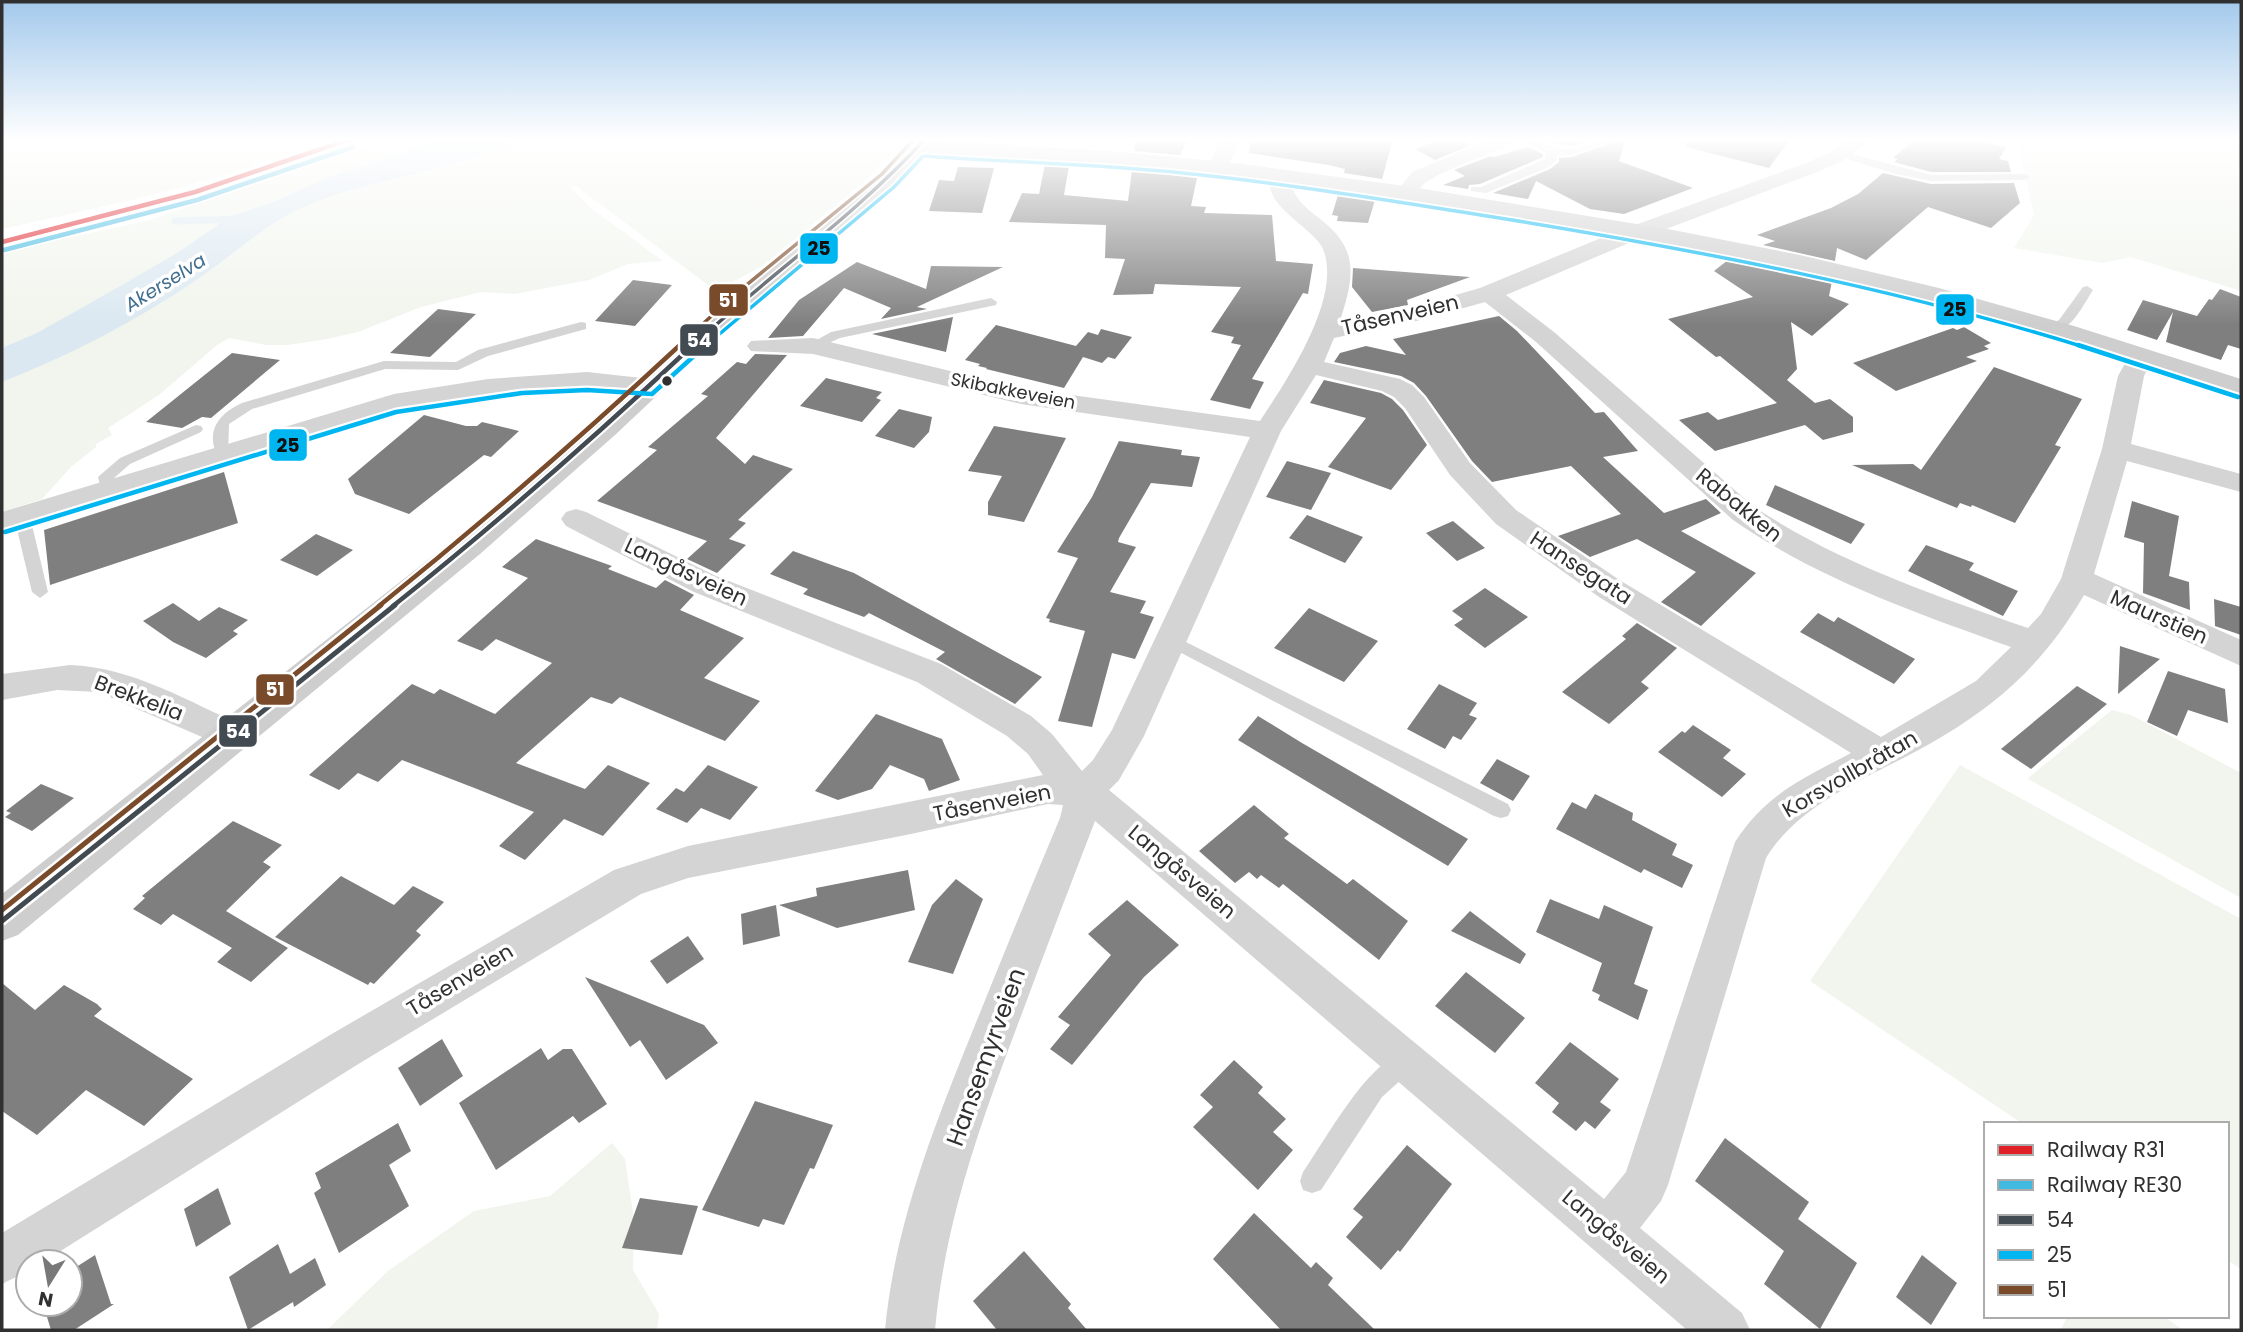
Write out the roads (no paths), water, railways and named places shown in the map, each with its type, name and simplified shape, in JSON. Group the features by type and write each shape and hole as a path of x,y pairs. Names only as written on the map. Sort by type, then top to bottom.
{"main road":[{"path":"2,921 468,546 739,303 862,201"},
{"path":"1450,201 1640,232 1873,279 2053,329 2241,389"}],"street":[{"path":"1288,201 1320,228 1333,245 1340,272 1324,332"},
{"name":"Tåsenveien","path":"2,1260 345,1049 628,882 688,862 911,819 1048,789 1085,791 1097,782 1123,744 1268,431 1309,366 1324,332 1421,313 1489,293 1722,201"},
{"name":"Rabakken","path":"1489,293 1545,337 1743,513 1776,537 1845,573 2033,643"},
{"name":"Skibakkeveien","path":"761,346 813,346 1021,396 1268,431"},
{"name":"Korsvollbråtan","path":"1608,1231 1645,1185 1748,853 1762,831 1778,814 1805,795 1965,707 1988,690 2033,643 2062,607 2077,579 2116,449 2131,376 2141,356"},
{"name":"Hansegata","path":"1309,366 1391,385 1403,391 1415,403 1460,469 1506,517 1610,589 1880,754"},
{"path":"12,521 363,411 424,397 551,383 603,382 649,386"},
{"path":"2116,449 2241,483"},
{"name":"Langåsveien","path":"576,519 705,584 929,673 1019,726 1040,744 1065,778 1085,791 1725,1330"},
{"name":"Maurstien","path":"2077,579 2241,654"},
{"name":"Brekkelia","path":"2,687 56,676 93,678 113,683 232,736"},
{"name":"Hansemyrveien","path":"910,1330 913,1293 921,1251 964,1109 1078,818 1085,791"}],"lane":[{"path":"2053,329 2064,323 2087,290"},
{"path":"813,346 836,335 991,302"},
{"path":"223,454 217,436 219,428 234,411 247,406 384,365 458,366 483,353 581,326"},
{"path":"107,491 106,477 125,461 196,429"},
{"path":"12,521 40,592"},
{"path":"1172,641 1501,810"},
{"path":"1312,1181 1374,1089 1405,1061"}],"water":[{"name":"Akerselva","path":"276,201 318,201 291,213 195,281 102,337 2,382 2,348 37,333 115,289 177,253 231,216"}],"waterway":[{"path":"175,221 238,219"}],"rail line":[{"name":"R31","path":"2,242 160,201"},
{"name":"RE30","path":"4,250 193,201"}]}
